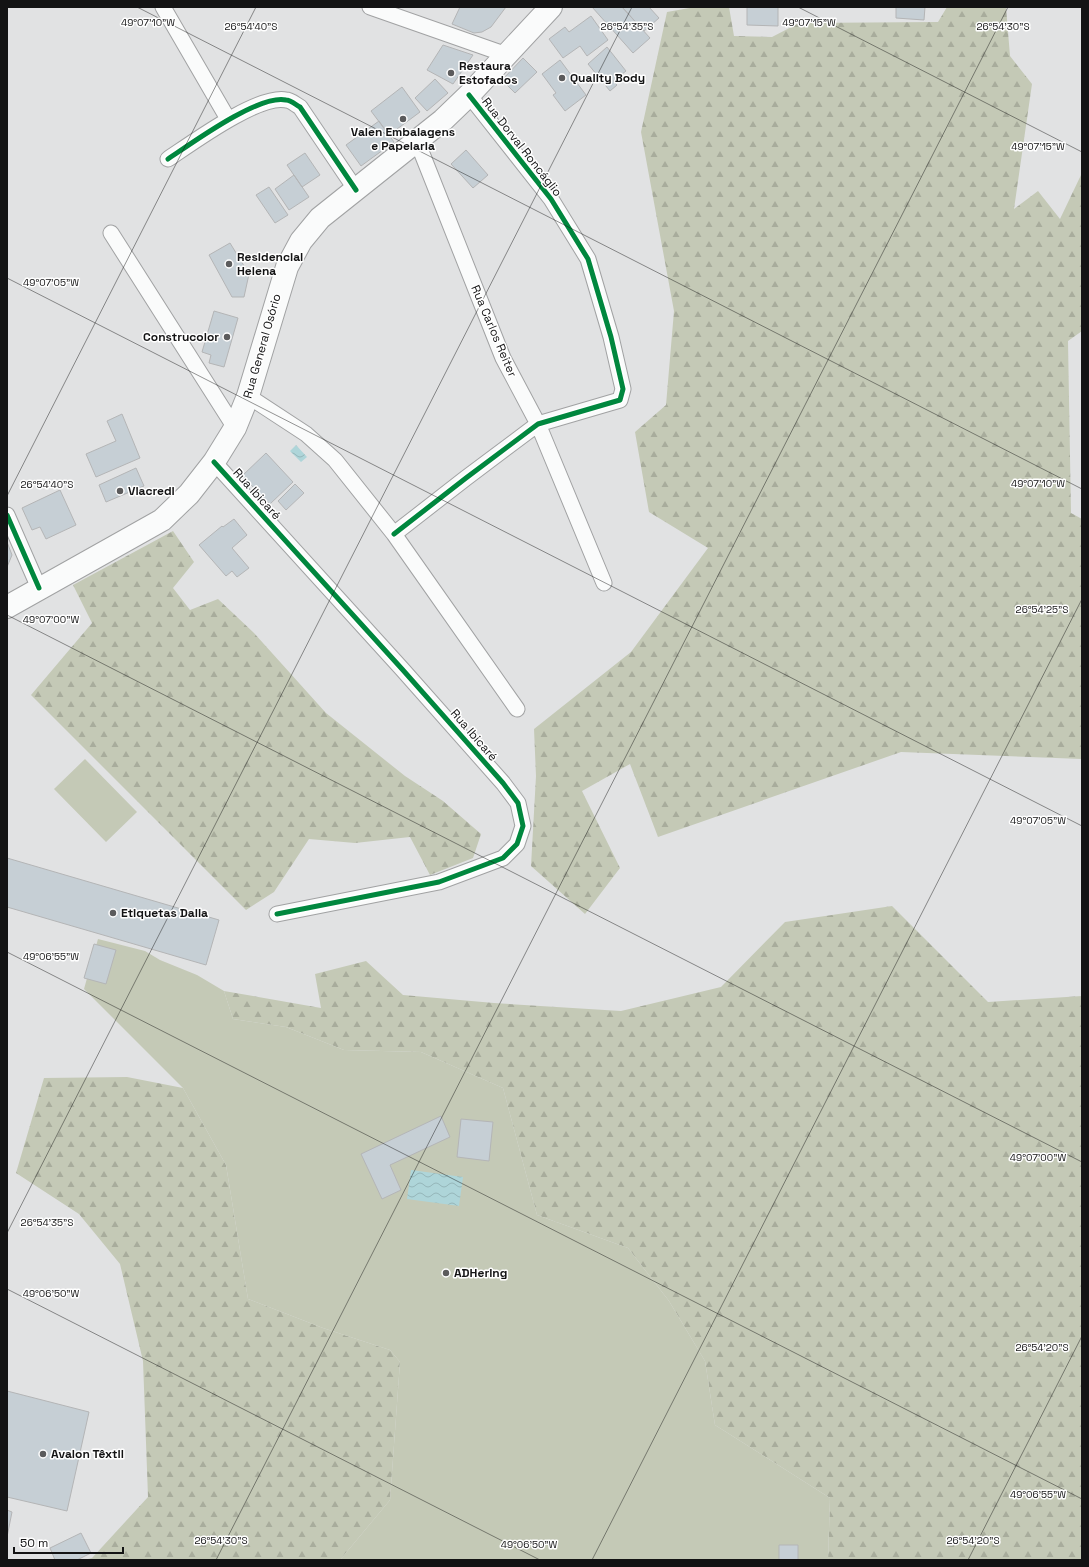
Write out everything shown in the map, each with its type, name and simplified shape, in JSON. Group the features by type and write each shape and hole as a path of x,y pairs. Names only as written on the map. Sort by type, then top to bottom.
{"main road":[{"name":"Rua General Osório","path":"7,607 162,520 189,494 214,462 235,428 248,396 287,267 301,242 320,218 443,120 469,95 551,7"}],"street":[{"path":"163,7 228,119"},
{"path":"370,7 507,55"},
{"name":"Rua Dorval Roncáglio","path":"469,95 551,199 588,259 611,337 624,389 620,400 538,424"},
{"path":"168,158 228,119 272,100 287,100 300,107 356,190"},
{"name":"Rua Carlos Reiter","path":"417,142 503,358 538,424 604,583"},
{"path":"111,233 235,428"},
{"path":"248,396 306,434 335,460 394,534 517,708"},
{"path":"394,534 538,424"},
{"name":"Rua Ibicaré","path":"214,462 402,669 503,783 518,803 523,826 517,844 503,858 440,882 277,914"},
{"path":"7,515 39,588"}],"green space":[{"path":"695,7 729,7 734,36 772,37 799,23 938,22 947,7 1006,7 1010,56 1032,84 1014,209 1038,191 1060,219 1081,175 1082,177 1082,331 1068,341 1071,513 1082,519 1082,759 901,752 658,837 630,764 582,791 620,868 585,914 531,866 536,776 534,729 631,652 708,548 649,512 635,432 666,405 674,311 641,132 667,12"},
{"path":"173,531 194,562 173,588 190,610 218,599 254,633 326,713 405,776 443,801 481,834 473,858 430,875 410,837 355,843 309,839 274,892 246,910 31,695 92,623 73,585"},
{"path":"85,759 137,812 106,842 54,789"},
{"path":"892,906 988,1002 1082,996 1082,1560 828,1560 830,1498 715,1425 705,1361 669,1301 628,1248 537,1215 503,1088 421,1052 344,1050 286,1027 233,1019 224,991 321,1008 315,974 366,961 403,995 494,1003 621,1011 721,987 785,922"},
{"name":"ADHering","path":"98,939 145,951 160,960 197,975 224,991 233,1019 286,1027 344,1050 421,1052 503,1088 537,1215 628,1248 669,1301 705,1361 715,1425 830,1498 828,1560 340,1560 390,1500 400,1362 390,1350 323,1328 248,1299 226,1165 183,1088 84,989"},
{"path":"127,1077 183,1088 226,1165 248,1299 323,1328 390,1350 400,1362 390,1500 340,1560 84,1560 92,1558 148,1497 143,1361 120,1264 79,1214 16,1173 44,1078"}],"water":[{"path":"296,445 307,457 301,462 290,451"},
{"path":"411,1170 463,1177 459,1206 407,1199"}],"building":[{"path":"460,7 506,7 491,27 482,32 474,33 452,24"},
{"path":"592,7 622,7 650,38 633,53"},
{"path":"622,7 649,7 659,18 644,31"},
{"path":"747,7 778,7 778,26 747,25"},
{"path":"896,7 925,7 924,20 896,18"},
{"path":"591,16 608,40 587,56 580,46 563,58 549,39 565,27 569,32"},
{"path":"443,45 473,55 453,84 427,70"},
{"path":"607,47 626,71 613,81 617,85 610,91 588,64"},
{"path":"523,58 537,72 515,93 502,80"},
{"path":"560,60 586,95 565,111 553,95 556,93 542,74"},
{"path":"435,79 448,93 427,111 415,98"},
{"path":"402,87 420,112 389,135 371,111"},
{"path":"379,121 394,142 361,166 346,145"},
{"path":"466,150 488,175 473,188 451,164"},
{"path":"305,153 320,175 302,187 287,165"},
{"path":"294,175 309,197 289,210 275,189"},
{"path":"269,187 288,215 275,223 256,195"},
{"name":"Residencial Helena","path":"230,243 249,274 244,297 232,297 209,255"},
{"path":"214,311 238,318 224,367 209,363 211,355 202,352"},
{"path":"122,414 140,458 96,477 86,454 116,441 107,421"},
{"path":"266,453 293,482 270,504 242,476"},
{"path":"136,468 144,486 106,502 99,485"},
{"path":"295,484 304,493 286,510 278,501"},
{"path":"60,490 76,525 46,539 40,527 32,530 22,508"},
{"path":"234,519 247,535 232,548 249,568 237,577 232,571 226,576 199,545 222,526 223,527"},
{"path":"7,542 12,555 7,567"},
{"name":"Etiquetas Dalla","path":"7,858 219,920 206,965 7,907"},
{"path":"94,944 116,950 106,984 84,978"},
{"path":"441,1116 450,1137 390,1165 401,1190 382,1199 361,1154"},
{"path":"461,1119 493,1122 489,1161 457,1157"},
{"name":"Avalon Têxtil","path":"7,1391 89,1412 67,1511 7,1497"},
{"path":"7,1510 12,1512 7,1537"},
{"path":"81,1533 91,1553 77,1560 55,1560 50,1548"},
{"path":"779,1545 798,1545 798,1560 779,1560"}],"cycle path":[{"path":"394,534 538,424 620,400 623,389 611,337 588,259 551,199 469,95"},
{"path":"168,159 226,121 243,112 260,104 274,100 288,100 300,107 356,190"},
{"path":"214,462 402,669 503,783 518,803 523,826 517,844 503,858 439,882 277,914"},
{"path":"7,515 39,588"}],"place":[{"name":"Restaura Estofados","path":"451,73"},
{"name":"Quality Body","path":"562,78"},
{"name":"Valen Embalagens e Papelaria","path":"403,119"},
{"name":"Residencial Helena","path":"229,264"},
{"name":"Construcolor","path":"227,337"},
{"name":"Viacredi","path":"120,491"},
{"name":"Etiquetas Dalla","path":"113,913"},
{"name":"ADHering","path":"446,1273"},
{"name":"Avalon Têxtil","path":"43,1454"}]}
